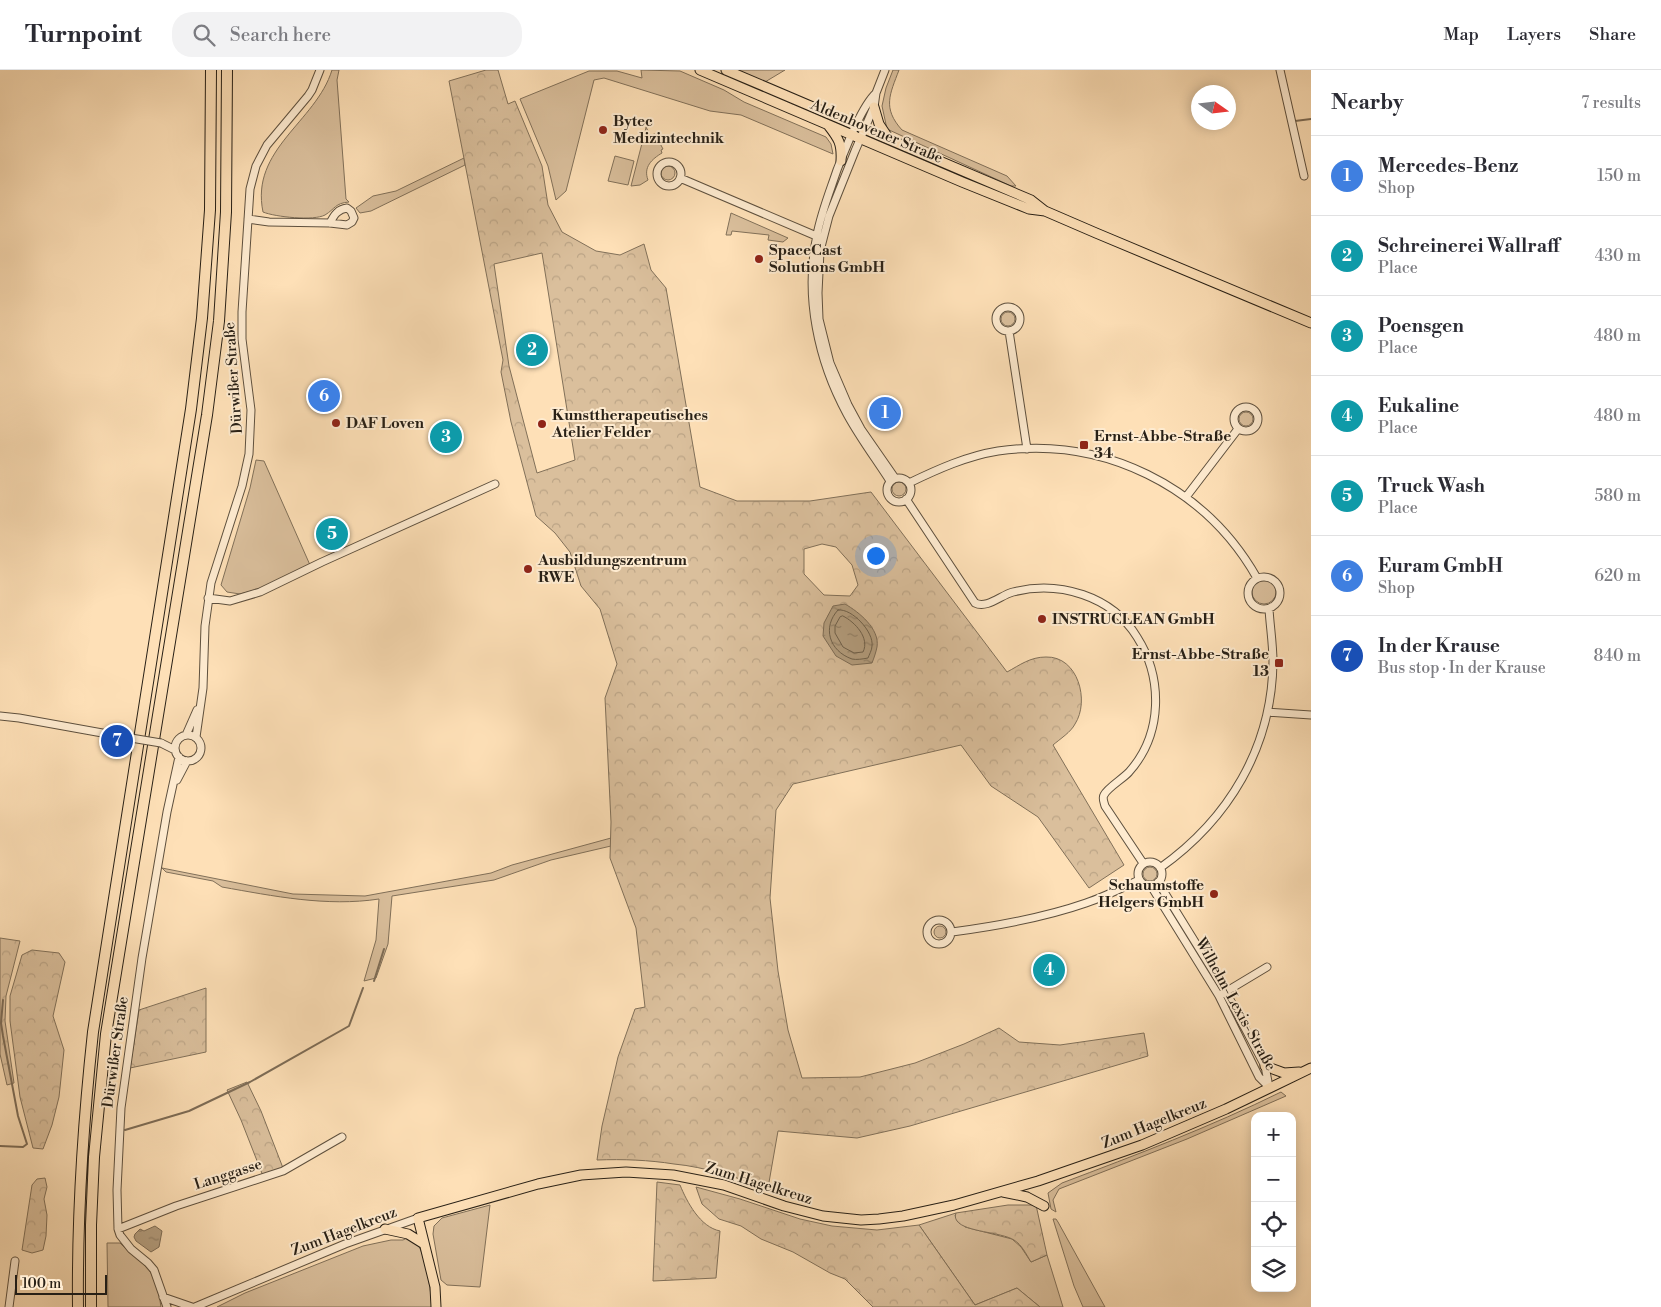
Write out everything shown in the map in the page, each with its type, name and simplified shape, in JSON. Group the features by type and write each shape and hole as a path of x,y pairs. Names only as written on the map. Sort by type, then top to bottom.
{"highway":[{"path":"78,1307 80,1180 84,1117 93,1032 192,409 202,318 210,210 211,70"},
{"path":"91,1307 94,1165 106,1034 207,415 219,321 226,212 227,70"}],"main road":[{"name":"Aldenhovener Straße","path":"700,70 1029,209 1045,211"},
{"name":"Aldenhovener Straße","path":"726,70 1031,200 1045,211 1096,234 1311,323"},
{"path":"874,107 879,124 889,139"},
{"path":"828,125 839,139 841,162"},
{"path":"1265,1066 1284,1072 1301,1072"},
{"name":"Zum Hagelkreuz","path":"418,1218 538,1184 581,1175 626,1172 691,1178 724,1185 805,1212 823,1216 861,1220 904,1216 954,1206 1038,1181 1142,1145 1311,1068"},
{"path":"1000,1191 1027,1197 1044,1206"},
{"path":"418,1218 435,1287 436,1307"},
{"path":"385,1229 408,1234 424,1244"}],"street":[{"name":"Dürwißer Straße","path":"196,737 204,672 208,598 211,582 242,486 249,454 251,410 242,339 242,312 248,218 253,177 262,154 270,141 312,90 320,70"},
{"path":"861,126 874,107 876,93 884,70"},
{"path":"1280,70 1304,176"},
{"path":"876,93 869,100 861,126 841,162 822,214 818,265 819,319 830,363 848,406 893,480"},
{"path":"820,238 839,190 856,137"},
{"path":"680,178 820,238"},
{"path":"248,218 269,222 330,223"},
{"path":"1009,331 1028,449"},
{"path":"1186,497 1238,429"},
{"path":"909,483 959,461 998,451 1028,449 1070,451 1103,457 1146,473 1186,497 1219,527 1239,550 1257,578"},
{"path":"902,478 909,483 911,490 906,500 899,502 891,499 887,492 888,484 893,480 902,478"},
{"path":"208,598 230,601 260,592 495,484"},
{"path":"906,500 974,603 978,605 985,604 1011,592 1028,588 1047,587 1068,590 1086,595 1103,604 1134,631 1145,650 1150,664 1155,682 1156,709 1152,730 1137,762 1128,773 1106,792 1103,800 1105,806 1144,863"},
{"path":"1257,578 1271,578 1278,585 1279,600 1268,609 1258,608 1249,598 1248,589 1257,578"},
{"path":"1160,868 1192,843 1226,804 1244,776 1254,755 1268,712 1273,662 1268,609"},
{"name":"Dürwißer Straße","path":"186,735 201,700"},
{"path":"1268,712 1311,715"},
{"path":"0,716 161,743 174,748 187,761 197,757 200,752 199,742 196,737 186,735 182,736 174,748"},
{"name":"Dürwißer Straße","path":"118,1229 117,1181 121,1108 142,958 173,787 174,748"},
{"name":"Dürwißer Straße","path":"173,787 187,761"},
{"path":"1151,862 1160,868 1162,875 1155,884 1143,884 1139,880 1140,866 1144,863 1151,862"},
{"path":"952,932 998,925 1068,909 1139,880"},
{"name":"Wilhelm-Lexis-Straße","path":"1155,884 1265,1066 1270,1088"},
{"path":"1223,994 1267,968"},
{"name":"Wilhelm-Lexis-Straße","path":"1223,994 1259,1078 1270,1088"},
{"name":"Langgasse","path":"118,1229 176,1206 283,1171 342,1137"},
{"name":"Zum Hagelkreuz","path":"194,1307 346,1244 418,1218"},
{"path":"118,1229 120,1235 131,1249 154,1270 167,1307"},
{"path":"9,1307 15,1261"},
{"path":"163,1297 194,1307"}],"green space":[{"path":"332,70 339,70 337,80 346,199 349,202 338,205 325,215 312,218 285,217 263,212 262,190 266,171 275,153 313,105 324,88"},
{"path":"486,70 498,70 508,104 515,101 542,166 548,205 562,232 596,251 620,255 644,244 651,270 666,288 700,487 737,501 810,501 871,492 1007,672 1030,660 1046,657 1057,659 1066,664 1078,682 1081,692 1079,714 1071,730 1053,745 1124,865 1089,888 1038,817 991,786 961,745 793,784 776,810 770,898 778,971 788,1030 802,1078 860,1077 915,1063 999,1028 1019,1042 1060,1045 1144,1033 1148,1056 910,1126 857,1138 778,1131 768,1188 721,1173 686,1165 646,1161 597,1160 602,1126 618,1057 635,1009 645,1007 636,928 610,858 611,822 605,698 617,664 600,609 581,586 570,552 555,533 536,516 511,422 501,372 503,360 449,81","holes":["542,253 575,460 537,473 509,366 494,264","822,544 836,547 852,565 858,585 850,596 824,595 804,574 804,549"]},
{"path":"641,70 680,71 724,90 744,102 826,137 831,144 833,154 741,115 710,111 604,78 594,80 566,191 556,200 548,166 520,99 589,71 617,71 642,78"},
{"path":"736,70 785,70 765,82"},
{"path":"893,70 899,70 891,94 890,108 892,115 902,130 1007,176 1016,186 1011,186 887,129 882,106"},
{"path":"646,127 650,135 655,134 663,149 661,150 662,153 649,164 647,171 648,180 640,185 631,186"},
{"path":"615,156 634,161 628,185 608,181"},
{"path":"464,158 465,165 371,211 360,213 356,208 373,196 396,191"},
{"path":"665,166 671,166 675,173 671,180 665,180 661,176 661,170"},
{"path":"731,213 788,238 783,242 768,240 769,235 732,231 731,235 726,235"},
{"path":"1005,312 1011,312 1015,319 1011,326 1005,326 1001,322 1001,316"},
{"path":"1243,412 1249,412 1253,419 1249,426 1243,426 1239,422 1239,416"},
{"path":"256,460 264,461 310,565 259,589 240,594 227,592 221,585 250,488"},
{"path":"899,482 904,484 906,489 904,494 899,496 894,494 892,489 894,484"},
{"path":"1264,580 1269,581 1275,587 1275,597 1269,603 1264,604 1259,603 1253,597 1252,592 1253,587 1259,581"},
{"path":"611,838 611,846 551,860 494,880 392,896 388,944 376,978 364,981 376,940 379,899 340,902 280,897 222,887 213,881 166,872 162,868 293,894 365,896 491,873 512,865"},
{"path":"1147,867 1153,867 1157,874 1153,881 1147,881 1143,877 1143,871"},
{"path":"938,926 942,926 946,932 942,938 938,938 934,934 934,930"},
{"path":"0,938 20,941 6,996 5,1021 14,1083 7,1085 0,1054"},
{"path":"32,950 59,953 65,962 53,1016 64,1050 59,1097 52,1125 43,1149 33,1148 20,1097 10,1021 10,996 22,955"},
{"path":"206,988 206,1052 130,1068 139,1010"},
{"path":"247,1082 261,1111 283,1168 263,1176 227,1090"},
{"path":"1281,1092 1286,1096 1187,1139 1059,1189 1053,1200 1056,1212 1051,1209 1048,1193 1062,1183 1200,1129"},
{"path":"45,1178 47,1187 44,1199 47,1215 46,1236 43,1250 32,1253 22,1250 32,1185 37,1179"},
{"path":"657,1182 680,1185 690,1206 700,1219 706,1225 720,1231 716,1278 653,1281"},
{"path":"696,1187 800,1219 832,1226 877,1230 919,1225 975,1305 1017,1288 1040,1307 873,1307 845,1279 830,1273 793,1252 761,1239 741,1226 719,1219 702,1204"},
{"path":"490,1205 480,1287 447,1285 441,1280 433,1234 434,1226 442,1218"},
{"path":"1008,1205 1036,1205 1047,1255 1031,1262 1022,1247 1014,1240 961,1225 956,1218 956,1213"},
{"path":"956,1213 955,1216 965,1227 1012,1239 1021,1247 1031,1262 1047,1255 1063,1307 1040,1307 1017,1288 975,1305 919,1225"},
{"path":"1053,1219 1056,1219 1058,1222 1105,1307 1083,1307 1074,1286"},
{"path":"407,1238 415,1241 422,1254 432,1307 217,1307 245,1293 363,1246"},
{"path":"107,1243 120,1243 149,1271 156,1286 161,1307 108,1307"}],"water":[{"path":"845,604 862,616 875,634 877,647 872,663 852,665 836,656 823,636 824,623 833,606"},
{"path":"155,1226 162,1231 159,1247 151,1252 136,1241 134,1237 140,1229 144,1231"}],"waterway":[{"path":"1295,121 1311,119"},
{"path":"374,981 384,949"},
{"path":"125,1130 189,1111 250,1082 349,1026 363,988"},
{"path":"0,1146 23,1147 27,1144 18,1116 3,1036 1,1023 3,1000"}],"place":[{"name":"Bytec Medizintechnik","path":"603,130"},
{"name":"SpaceCast Solutions GmbH","path":"759,259"},
{"name":"Schreinerei Wallraff","path":"532,350"},
{"name":"Euram GmbH","path":"324,396"},
{"name":"Mercedes-Benz","path":"885,413"},
{"name":"DAF Loven","path":"336,423"},
{"name":"Kunsttherapeutisches Atelier Felder","path":"542,424"},
{"name":"Poensgen","path":"446,437"},
{"name":"Ernst-Abbe-Straße 34","path":"1084,445"},
{"name":"Truck Wash","path":"332,534"},
{"name":"Ausbildungszentrum RWE","path":"528,569"},
{"name":"INSTRUCLEAN GmbH","path":"1042,619"},
{"name":"Ernst-Abbe-Straße 13","path":"1279,663"},
{"name":"In der Krause","path":"117,741"},
{"name":"Schaumstoffe Helgers GmbH","path":"1214,894"},
{"name":"Eukaline","path":"1049,970"}]}
